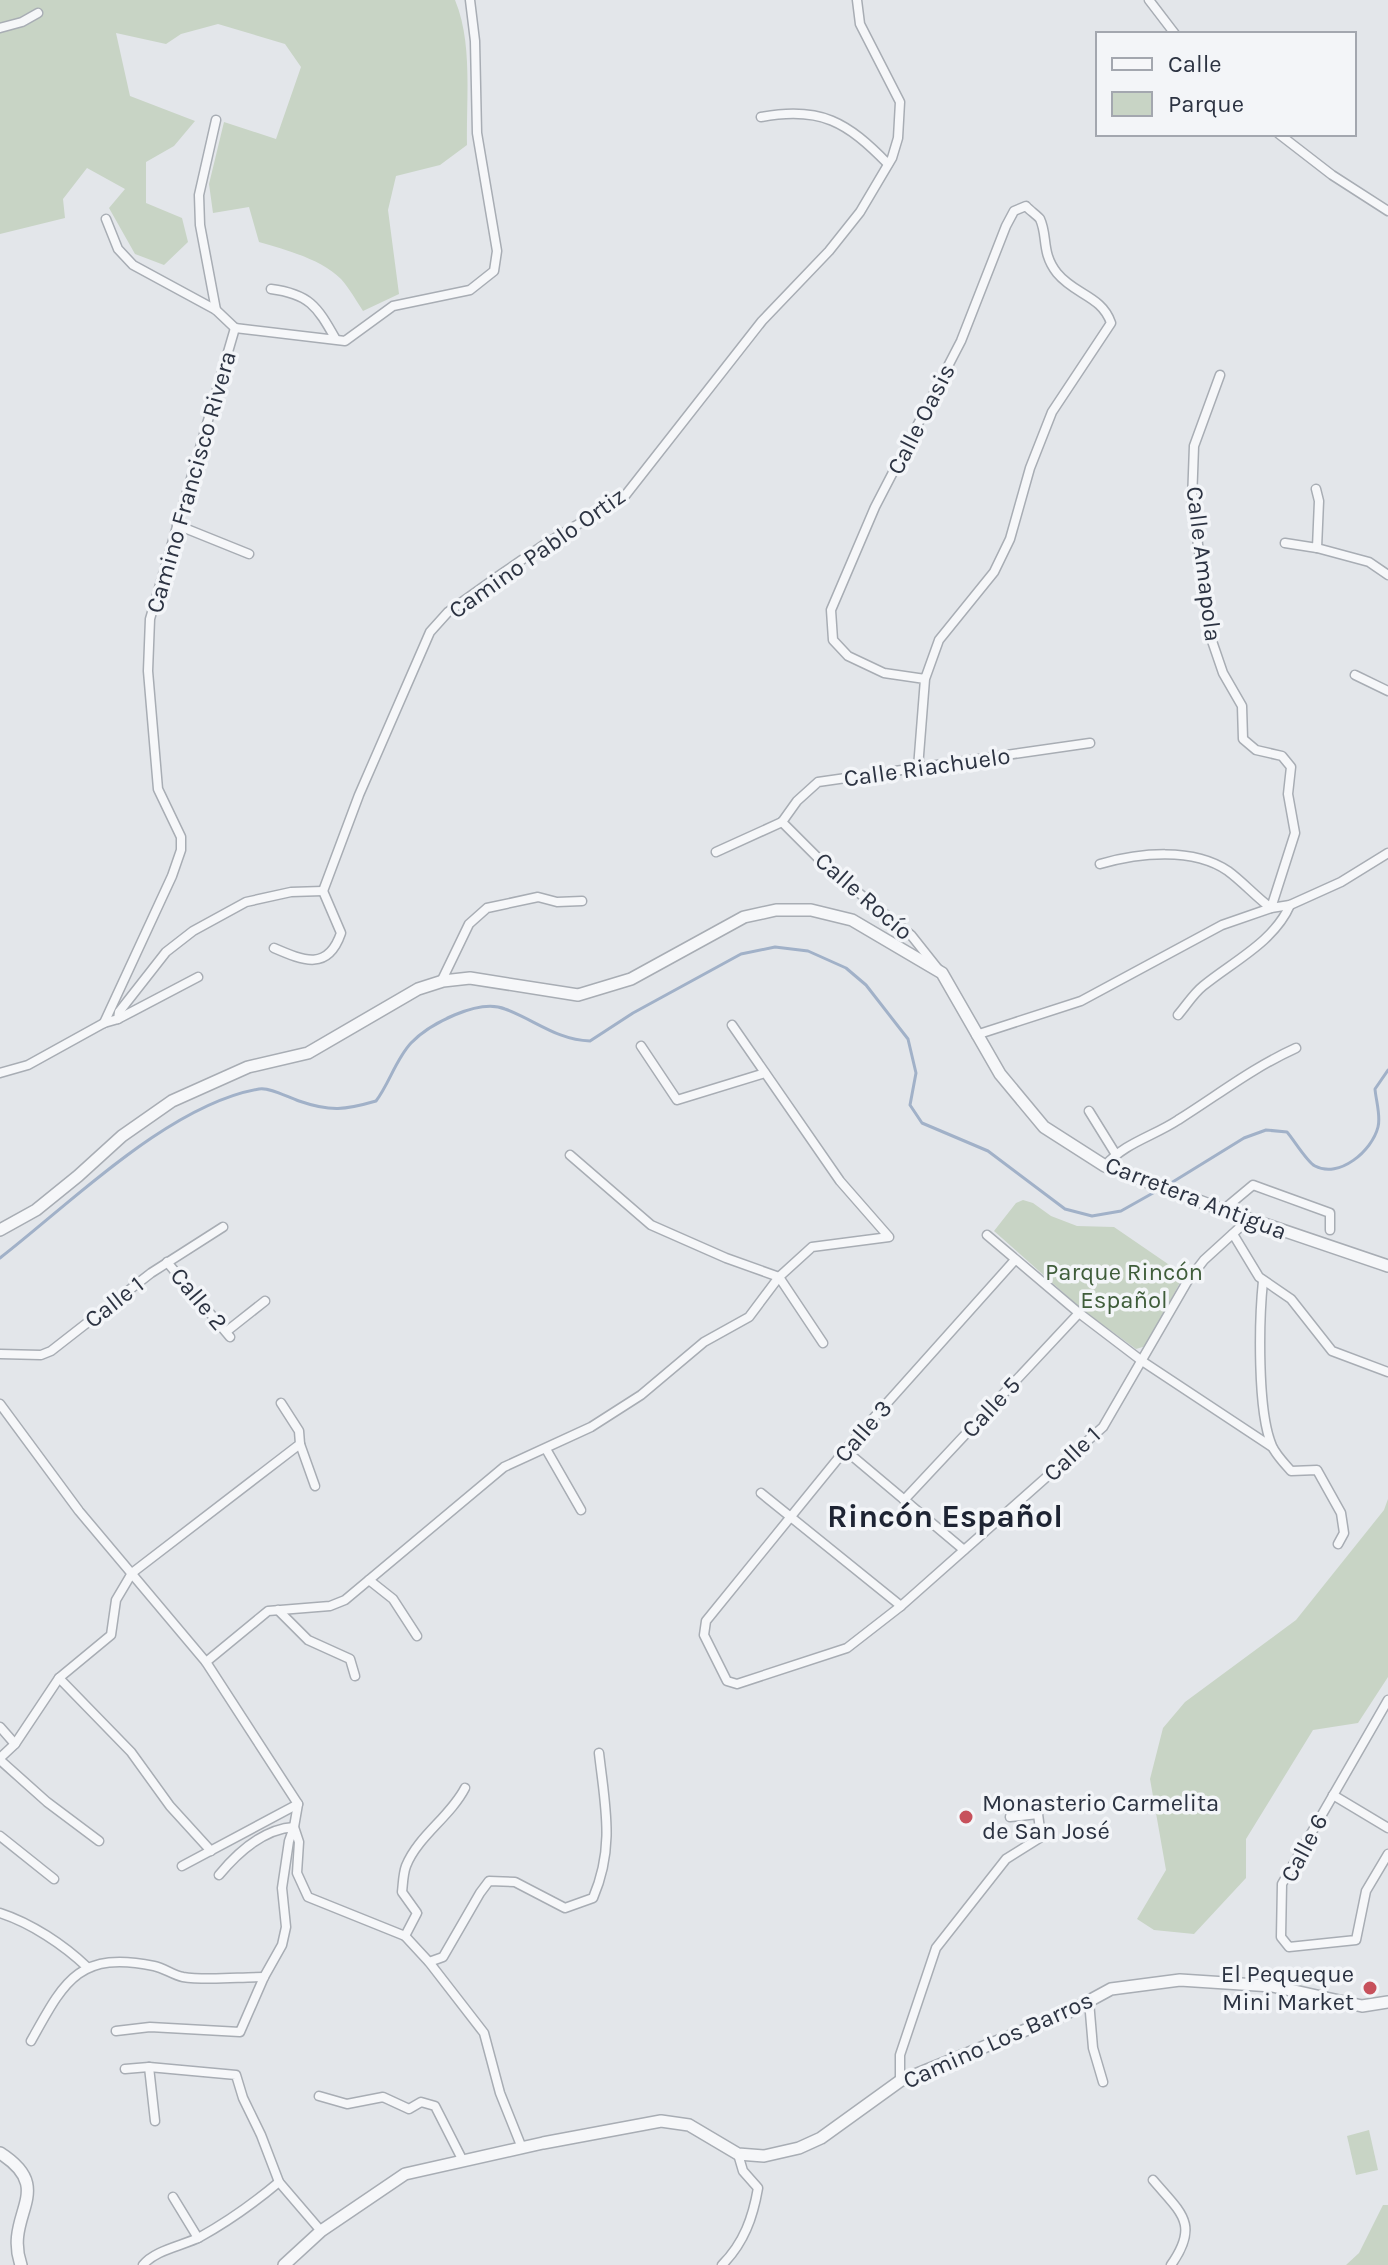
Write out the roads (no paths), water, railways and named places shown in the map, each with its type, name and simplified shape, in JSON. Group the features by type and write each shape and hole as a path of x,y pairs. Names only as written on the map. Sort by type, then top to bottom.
{"street":[{"name":"Camino Francisco Rivera","path":"104,1023 181,850 181,837 158,789 148,671 150,619 235,328 345,341 393,306 470,290 494,271 497,251 477,133 475,41 470,0"},
{"name":"Camino Pablo Ortiz","path":"323,891 359,795 430,632 448,612 497,577 624,497 762,321 829,251 860,212 888,164 898,138 900,102 860,24 857,0"},
{"path":"1149,0 1173,32"},
{"path":"0,28 22,22 38,13"},
{"path":"761,117 792,112 816,115 837,123 865,140 888,164"},
{"path":"216,120 199,195 200,225 216,310"},
{"path":"1282,136 1332,175 1388,211"},
{"name":"Calle Oasis","path":"1026,206 1039,219 1050,261 1069,285 1106,308 1111,323 1052,412 1030,468 1010,539 994,572 939,640 925,679 884,673 848,656 833,640 831,610 875,507 961,341 1014,211 1026,206"},
{"path":"106,219 118,249 133,265 216,310 235,328"},
{"path":"271,289 300,294 320,310 335,338"},
{"name":"Calle Amapola","path":"1220,375 1194,446 1192,501 1211,638 1223,673 1242,706 1243,739 1256,750 1282,756 1291,767 1288,794 1295,833 1271,908"},
{"path":"1316,489 1319,501 1317,548"},
{"path":"177,525 249,554"},
{"path":"1285,543 1364,560 1388,575"},
{"path":"1355,675 1388,691"},
{"path":"918,768 925,679"},
{"name":"Calle Riachuelo","path":"782,822 797,801 818,782 1090,743"},
{"path":"716,852 782,822"},
{"name":"Calle Rocío","path":"782,822 828,868 911,935 942,973"},
{"path":"976,1035 1081,1001 1222,925 1271,908 1290,905 1341,882 1388,853"},
{"path":"1100,864 1127,856 1202,858 1228,871 1271,908"},
{"path":"118,1019 119,1012 151,968 193,931 246,902 291,892 323,891 341,933 335,951 328,956 302,960 274,948"},
{"path":"441,982 469,924 487,908 538,897 557,902 582,901"},
{"path":"1178,1015 1201,987 1242,959 1285,916 1290,905"},
{"path":"0,1230 36,1210 122,1136 172,1101 248,1067 308,1053 418,989 441,982 470,978 578,995 631,979 744,917 776,910 811,910 852,920 942,973"},
{"name":"Carretera Antigua","path":"942,973 1000,1074 1044,1127 1105,1166 1388,1266"},
{"path":"0,1073 28,1065 198,977"},
{"path":"206,1662 268,1611 330,1606 345,1600 504,1467 591,1427 641,1395 704,1342 749,1317 779,1277 812,1247 889,1237 840,1181 732,1025"},
{"path":"641,1046 677,1100 765,1073"},
{"path":"1105,1166 1115,1153 1176,1122 1262,1064 1296,1048"},
{"path":"1089,1111 1115,1153"},
{"path":"570,1155 651,1225 779,1277 823,1343"},
{"path":"1223,1210 1253,1185 1330,1213 1330,1230"},
{"name":"Calle 1","path":"756,1678 847,1648 901,1606 1103,1427 1187,1282 1204,1260 1249,1219"},
{"name":"Calle 1","path":"0,1354 41,1355 51,1351 167,1262 223,1227"},
{"path":"1233,1234 1263,1281 1291,1299 1332,1351 1388,1372"},
{"path":"987,1235 1014,1261 1142,1361 1272,1447 1291,1471 1317,1470 1341,1513 1344,1533 1338,1544"},
{"name":"Calle 3","path":"756,1678 737,1684 727,1681 704,1635 706,1621 845,1450 1014,1261"},
{"name":"Calle 2","path":"167,1262 229,1334 265,1301"},
{"path":"1263,1281 1259,1320 1265,1412 1272,1447"},
{"name":"Calle 5","path":"904,1500 1079,1313"},
{"path":"281,1403 299,1431 300,1444 315,1486"},
{"path":"0,1404 79,1511 206,1662 298,1804 282,1888 286,1927 282,1945 240,2032 150,2027 116,2031"},
{"path":"99,1841 47,1802 0,1759 15,1744 59,1678 111,1635 116,1600 132,1573 300,1444"},
{"path":"546,1449 581,1510"},
{"path":"845,1450 964,1550"},
{"path":"761,1493 901,1606"},
{"path":"369,1580 393,1599 417,1636"},
{"path":"278,1610 308,1640 350,1659 355,1676"},
{"path":"59,1678 131,1752 170,1806 211,1851"},
{"name":"Calle 6","path":"1388,1700 1282,1884 1281,1937 1289,1947 1356,1940 1366,1891 1388,1854"},
{"path":"0,1727 15,1744"},
{"path":"429,1962 443,1957 489,1881 515,1882 565,1908 593,1898 603,1873 609,1833 599,1753"},
{"path":"405,1936 417,1913 402,1892 408,1862 456,1805 465,1788"},
{"path":"1333,1795 1388,1828"},
{"path":"182,1866 298,1804"},
{"path":"900,2081 900,2055 936,1948 1006,1859 1041,1837 1038,1814 1010,1817"},
{"path":"294,1827 299,1842 297,1873 308,1897 405,1936 484,2033 500,2093 522,2148"},
{"path":"219,1875 232,1859 259,1838 281,1828 294,1827"},
{"path":"0,1836 54,1879"},
{"path":"0,1913 18,1919 87,1967"},
{"path":"31,2041 55,1998 93,1964 125,1961 158,1966 182,1977 264,1977"},
{"name":"Camino Los Barros","path":"738,2154 764,2156 810,2143 900,2081 1065,2014 1111,1989 1180,1980 1272,1986 1362,2006 1388,2002"},
{"path":"1089,2001 1093,2048 1103,2082"},
{"path":"149,2067 155,2121"},
{"path":"125,2069 149,2067 236,2075 279,2182 321,2231"},
{"path":"319,2096 347,2104 383,2097 409,2109 421,2102 435,2106 463,2161"},
{"path":"284,2265 321,2231 405,2174 661,2121 689,2125 738,2154 743,2171 758,2188 753,2218 732,2255 722,2265"},
{"path":"0,2153 19,2166 28,2183 15,2249 21,2265"},
{"path":"1153,2180 1186,2223 1187,2237 1171,2265"},
{"path":"143,2265 154,2255 176,2249 241,2213 279,2182"},
{"path":"173,2197 198,2238"}],"waterway":[{"path":"0,1258 123,1158 191,1114 225,1098 263,1089 320,1107 346,1108 376,1101 411,1043 430,1028 455,1015 482,1007 505,1009 567,1037 590,1041 633,1013 741,954 775,947 808,951 846,968 866,985 908,1039 916,1073 910,1105 922,1123 988,1151 1065,1209 1092,1216 1121,1211 1153,1193"},
{"path":"1171,1183 1244,1138 1266,1130 1287,1132 1315,1166 1324,1169 1344,1166 1362,1153 1375,1136 1379,1118 1375,1089 1388,1070"}],"place":[{"name":"Monasterio Carmelita de San José","path":"966,1817"},
{"name":"El Pequeque Mini Market","path":"1370,1988"}],"district":[{"name":"Rincón Español","path":"945,1516"}],"park label":[{"name":"Parque Rincón Español","path":"1124,1286"}]}
